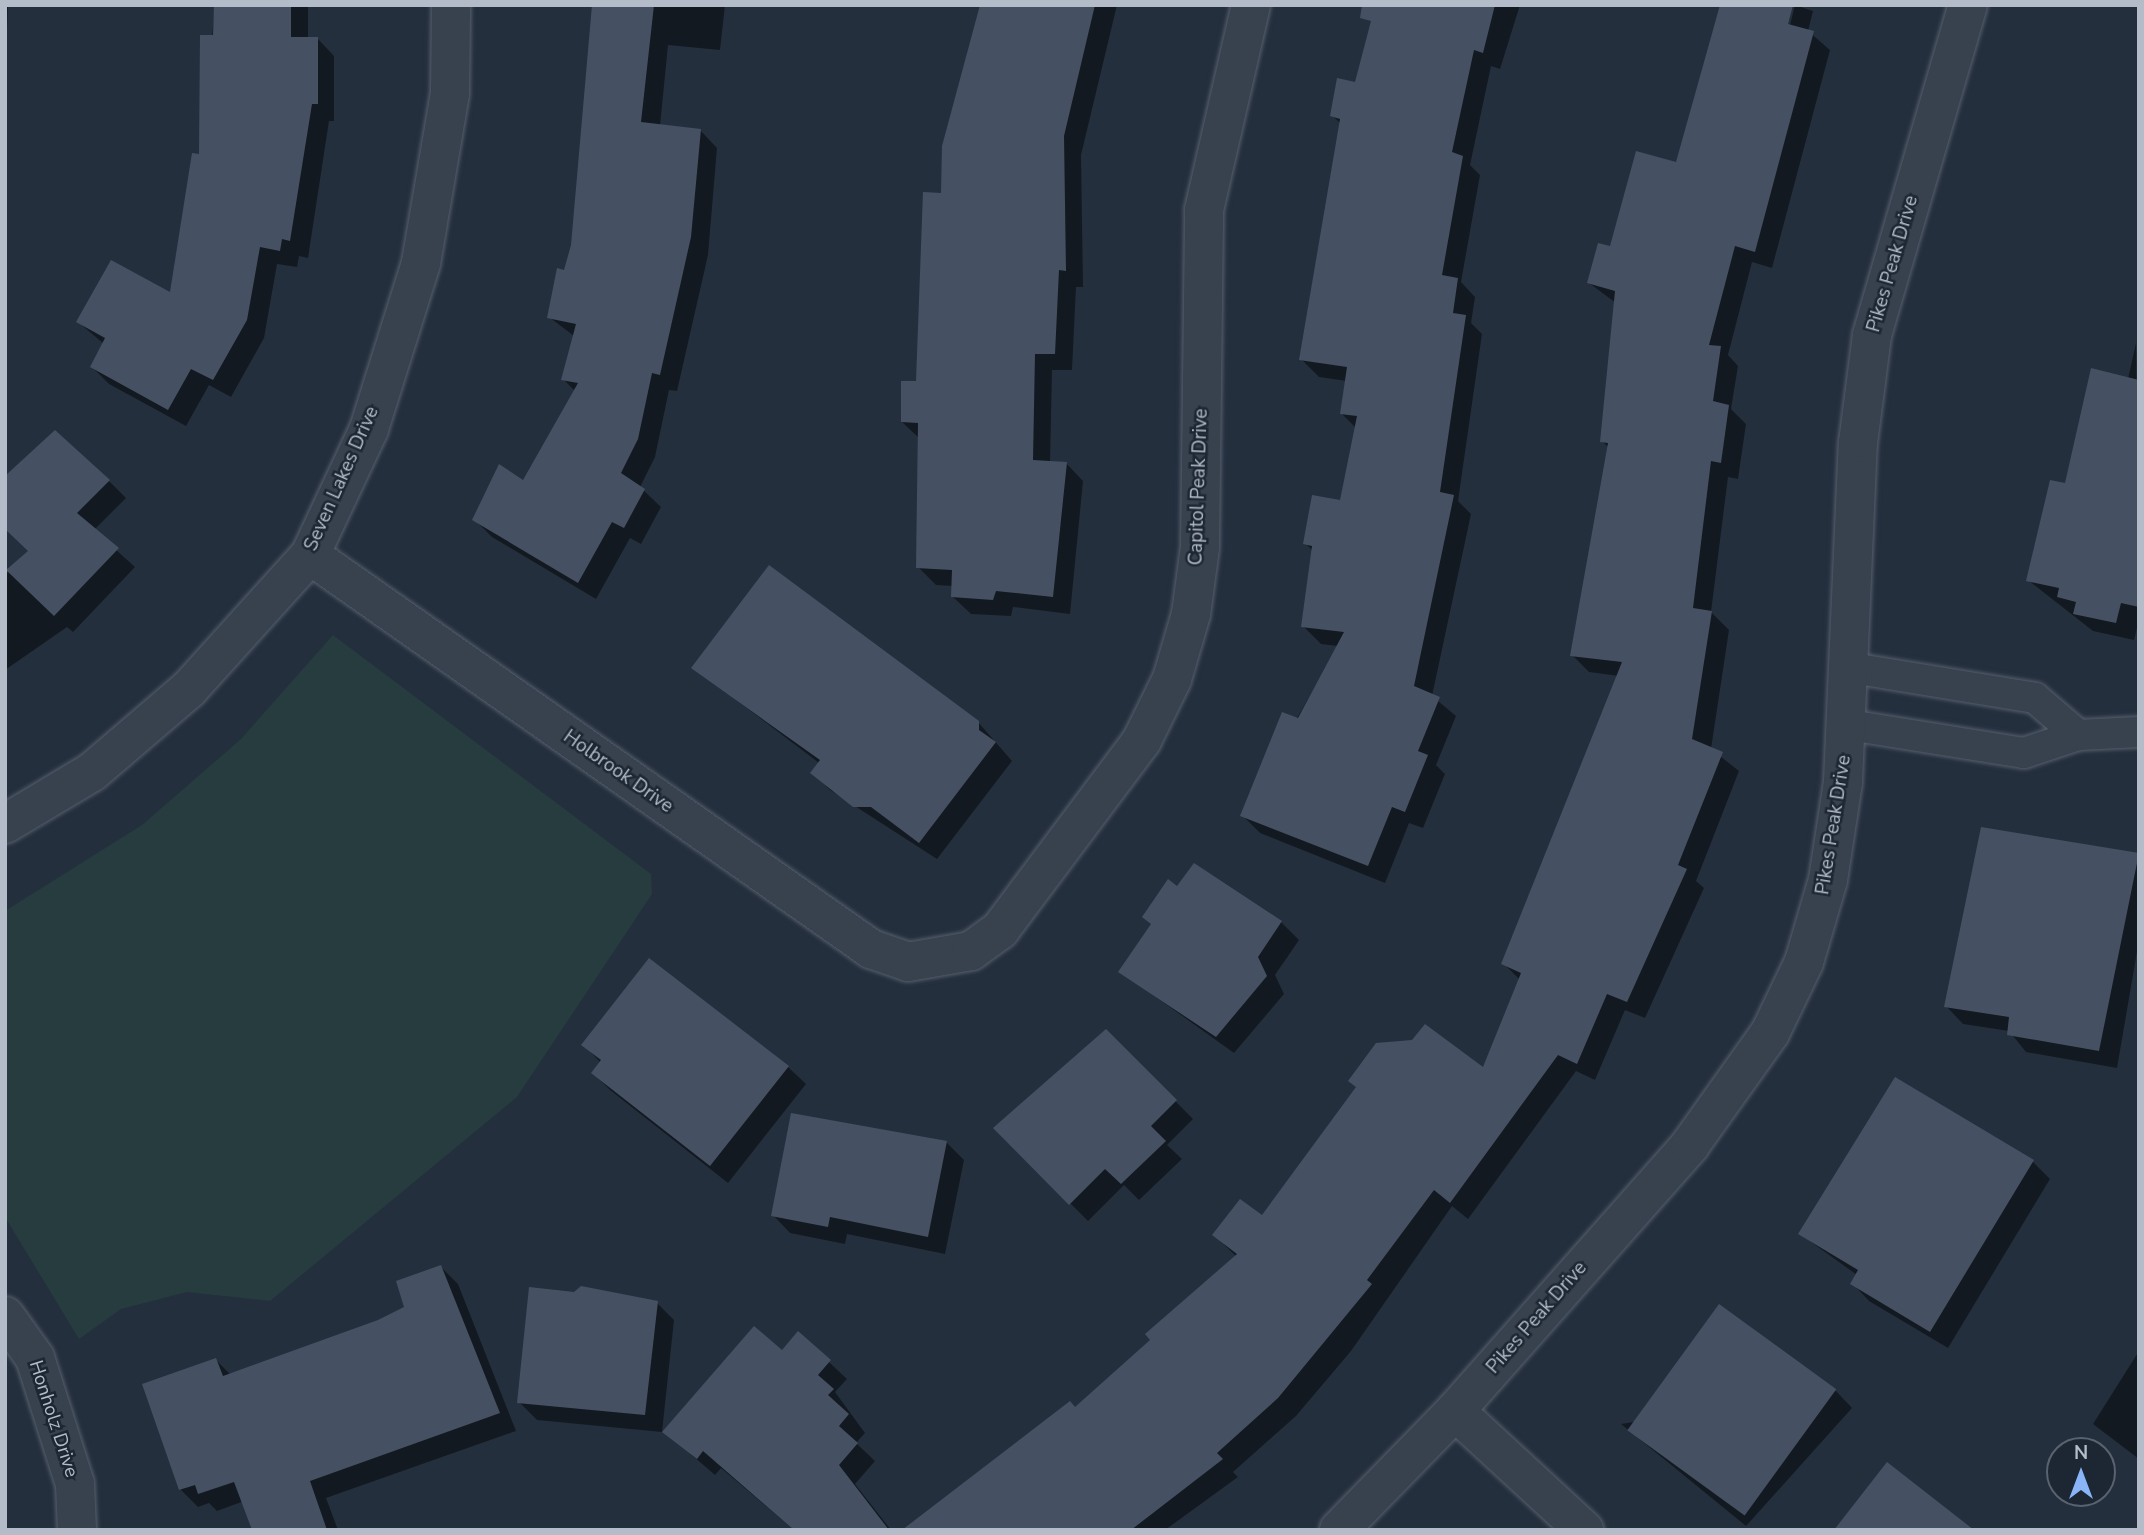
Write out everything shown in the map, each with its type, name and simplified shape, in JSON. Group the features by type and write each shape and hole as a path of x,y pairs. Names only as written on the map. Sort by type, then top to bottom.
{"street":[{"name":"Seven Lakes Drive","path":"5,824 92,772 189,690 310,555 369,429 421,263 450,93 451,5"},
{"name":"Capitol Peak Drive","path":"937,962 971,951 1000,930 1142,740 1172,679 1192,614 1200,547 1205,210 1251,5"},
{"name":"Pikes Peak Drive","path":"1339,1530 1455,1411 1690,1145 1770,1033 1804,962 1828,880 1849,725 1858,443 1872,335 1968,5"},
{"name":"Holbrook Drive","path":"310,555 871,949 908,962 937,962"},
{"name":"Honholz Drive","path":"5,1316 35,1358 75,1484 77,1530"},
{"path":"1455,1411 1584,1530"}],"lane":[{"path":"1852,668 2035,698 2078,735"},
{"path":"1849,725 2024,753 2078,735 2139,732"}],"green space":[{"path":"333,635 651,874 652,894 517,1097 270,1301 187,1292 121,1309 79,1339 5,1217 5,911 142,825 241,739"}],"building":[{"path":"214,5 291,5 291,37 318,37 318,104 312,104 290,241 282,239 280,251 260,247 247,320 213,380 191,369 168,410 90,367 105,338 76,322 111,260 170,292 192,153 199,154 200,35 213,35"},
{"path":"592,5 654,5 641,122 701,129 691,237 660,375 652,373 638,439 621,473 645,489 624,528 612,522 578,583 472,520 499,464 523,480 578,383 561,380 576,324 547,318 557,268 564,270 571,245"},
{"path":"980,5 1095,5 1064,136 1066,271 1059,270 1055,354 1035,354 1033,460 1067,462 1053,597 996,591 993,600 951,597 952,570 916,568 918,423 901,422 901,381 916,381 923,192 941,193 942,146"},
{"path":"1362,5 1495,5 1483,53 1474,50 1452,152 1463,156 1442,275 1458,278 1453,313 1466,315 1440,492 1454,495 1414,686 1440,697 1418,751 1428,755 1405,812 1392,807 1368,866 1240,816 1282,712 1298,718 1344,632 1301,627 1312,546 1303,544 1312,495 1340,500 1357,416 1340,414 1347,367 1299,360 1340,119 1330,116 1337,78 1355,82 1371,21 1360,18"},
{"path":"1720,5 1793,5 1788,24 1814,31 1755,252 1735,246 1709,345 1721,346 1713,401 1729,405 1721,463 1711,461 1693,608 1712,611 1692,739 1723,752 1678,865 1687,869 1627,1002 1607,994 1577,1064 1558,1055 1450,1203 1434,1190 1367,1280 1372,1284 1278,1398 1217,1453 1223,1459 1131,1530 902,1530 1070,1401 1075,1407 1150,1340 1145,1334 1237,1254 1212,1235 1240,1199 1262,1215 1356,1087 1348,1081 1376,1043 1412,1040 1425,1024 1483,1067 1521,973 1501,964 1622,662 1570,656 1608,443 1600,442 1615,291 1587,283 1598,243 1610,246 1636,151 1676,162"},
{"path":"2091,368 2139,380 2139,607 2121,603 2116,623 2073,614 2076,602 2057,597 2059,588 2026,581 2050,480 2065,483"},
{"path":"55,430 110,480 77,513 119,548 54,616 6,570 28,551 5,529 5,476"},
{"path":"769,565 979,721 979,730 996,742 919,843 871,807 853,807 810,773 820,760 691,668"},
{"path":"1981,827 2139,853 2099,1051 2007,1035 2009,1017 1944,1007"},
{"path":"1194,863 1282,921 1258,957 1267,976 1216,1037 1118,972 1151,924 1142,917 1168,879 1177,886"},
{"path":"649,958 789,1066 710,1166 591,1073 601,1060 581,1045"},
{"path":"1106,1029 1177,1100 1151,1126 1166,1141 1121,1184 1105,1169 1069,1205 993,1128"},
{"path":"1895,1077 2034,1160 1930,1332 1850,1284 1858,1270 1798,1234"},
{"path":"791,1113 947,1141 928,1237 830,1217 828,1227 771,1216"},
{"path":"441,1265 500,1413 310,1481 327,1530 252,1530 234,1482 198,1494 195,1485 179,1490 142,1384 216,1358 223,1376 378,1320 404,1307 396,1281"},
{"path":"581,1286 658,1301 645,1415 517,1403 529,1287 574,1292"},
{"path":"1719,1304 1836,1389 1745,1515 1627,1430"},
{"path":"754,1326 782,1350 798,1331 831,1360 818,1375 834,1389 828,1395 849,1414 839,1426 858,1443 839,1465 889,1530 794,1530 703,1451 697,1459 662,1432"},
{"path":"1887,1462 1974,1530 1834,1530"}]}
